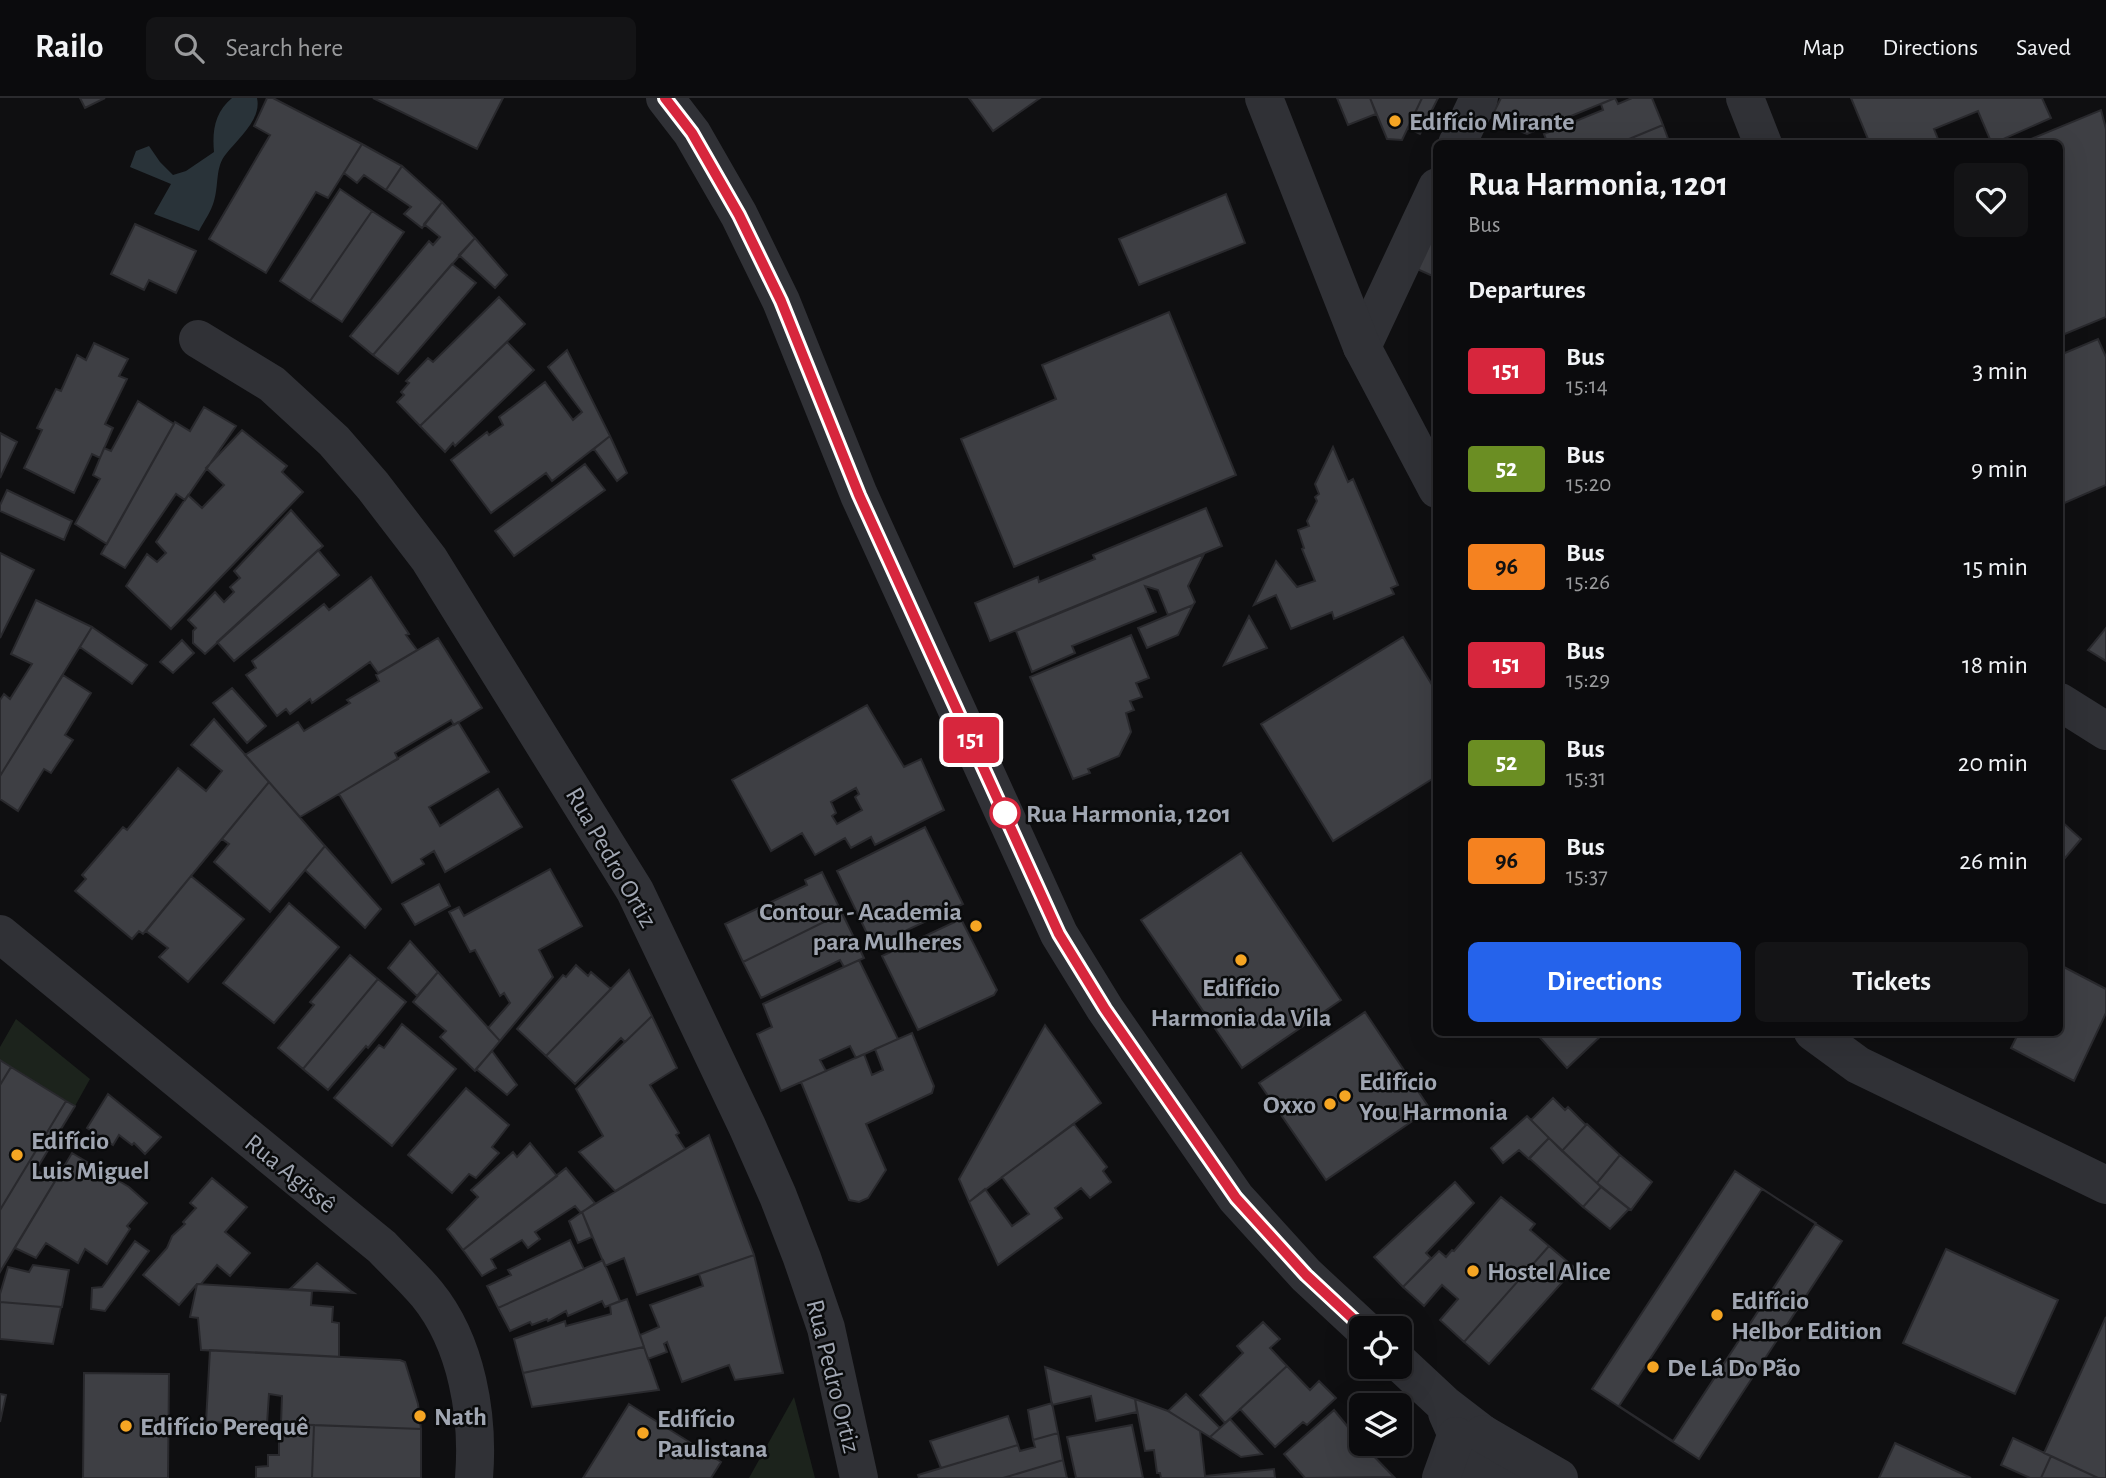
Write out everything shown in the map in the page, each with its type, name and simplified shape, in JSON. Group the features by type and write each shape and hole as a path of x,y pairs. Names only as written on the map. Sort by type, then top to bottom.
{"street":[{"path":"665,98 692,133 733,203 781,301 859,495 1059,934 1105,1009 1236,1198 1306,1275 1350,1316"},
{"path":"1264,98 1362,347 1433,481"},
{"path":"1459,140 1479,98"},
{"path":"1745,98 1761,140"},
{"path":"1362,347 1433,196"},
{"name":"Rua Pedro Ortiz","path":"198,339 272,384 334,441 373,486 429,559 635,891 747,1126 802,1258 826,1328 859,1478"},
{"path":"2063,704 2106,731"},
{"name":"Rua Agissê","path":"0,934 382,1247 428,1295 458,1344 471,1401 476,1458 474,1478"},
{"path":"1818,1036 1857,1066 2106,1185"},
{"path":"1412,1375 1514,1478"},
{"path":"1441,1478 1461,1425"},
{"path":"1461,1425 1476,1478"},
{"path":"1461,1425 1559,1478"}],"shaded area":[{"path":"232,98 257,98 258,106 253,121 223,159 213,205 199,231 154,214 171,184 130,167 136,151 149,146 173,175 186,171 214,152 218,115"},
{"path":"16,1019 90,1079 75,1106 0,1060 0,1047"},
{"path":"794,1397 815,1478 749,1478"}],"building":[{"path":"80,98 105,98 85,108"},
{"path":"267,98 273,98 362,144 328,198 316,192 266,273 209,239 270,135 254,126"},
{"path":"373,98 503,98 477,149"},
{"path":"969,98 1040,98 993,131"},
{"path":"1337,98 1370,98 1376,114 1348,125"},
{"name":"Edifício Mirante","path":"1370,98 1422,98 1402,140 1387,139"},
{"path":"1422,98 1438,98 1420,134 1408,128"},
{"path":"1501,98 1615,98 1527,134 1491,118"},
{"path":"1615,98 1618,104 1632,98 1652,98 1663,125 1627,140 1546,140 1544,134 1603,110 1601,104"},
{"path":"1851,98 2042,98 2051,118 2001,140 1990,140 1978,111 1934,129 1938,140 1868,140"},
{"path":"2101,110 2106,129 2106,317 2063,335 2063,140 2029,140"},
{"path":"1663,125 1669,140 1627,140"},
{"path":"362,144 402,166 386,190 364,175 357,183 344,173"},
{"path":"402,166 442,202 422,228 404,214 411,207 386,190"},
{"path":"340,189 372,211 310,301 280,281"},
{"path":"1226,194 1245,243 1139,285 1119,239"},
{"path":"442,202 475,238 373,355 350,336 429,241 433,245 440,237 424,224"},
{"path":"372,211 404,232 342,322 310,301"},
{"path":"135,224 196,251 176,293 149,280 144,290 111,274"},
{"path":"475,238 507,275 495,288 459,255"},
{"path":"1430,242 1433,243 1433,276 1417,269"},
{"path":"452,264 476,283 398,374 373,355"},
{"path":"499,297 525,324 420,426 397,402 404,395 401,392 409,383 406,381 428,358 433,362"},
{"path":"1169,312 1236,475 1014,567 961,439 1056,399 1042,365"},
{"path":"2098,339 2106,357 2106,485 2063,504 2063,354"},
{"path":"507,342 534,370 455,446 453,443 445,452 420,426"},
{"path":"94,343 128,359 119,376 127,379 105,424 113,428 100,458 92,454 74,493 24,468 42,430 37,428 56,389 61,391 77,355 86,360"},
{"path":"567,350 610,436 552,481 546,473 491,513 451,460 487,432 489,435 503,425 499,417 545,382 573,420 582,412 548,367"},
{"path":"138,401 174,424 107,544 75,524 100,479 93,475 104,448 111,451"},
{"path":"204,407 236,426 185,500 176,494 125,568 101,554 175,422 190,431"},
{"path":"242,430 287,466 282,472 303,492 171,629 126,586 147,554 157,562 166,553 156,542 188,495 202,508 224,485 206,468"},
{"path":"0,433 17,442 0,478"},
{"path":"610,436 627,473 617,481 594,449"},
{"path":"1333,447 1348,482 1353,479 1398,585 1391,588 1394,594 1334,619 1332,612 1291,629 1276,595 1254,605 1276,561 1297,587 1315,581 1302,549 1304,548 1298,530 1309,526 1307,521 1317,501 1315,497 1319,494 1315,484"},
{"path":"585,464 605,490 514,556 495,531"},
{"path":"7,490 72,521 64,540 0,511"},
{"path":"1206,508 1222,546 990,641 975,603 1038,577 1039,582 1095,559 1093,555"},
{"path":"291,510 323,546 205,654 193,643 193,631 196,628 188,620 215,592 224,602 234,592 230,587 240,578 234,571"},
{"path":"318,550 339,575 234,661 217,642"},
{"path":"0,553 34,570 0,638"},
{"path":"1204,554 1188,586 1195,602 1193,605 1168,615 1158,590 1145,586 1156,612 1072,646 1075,653 1032,672 1016,631"},
{"path":"371,577 417,650 378,673 370,662 312,703 310,699 290,714 286,709 277,716 246,675 256,668 252,661 324,604 329,610"},
{"path":"36,600 92,627 0,776 0,700 4,694 10,699 32,664 11,654"},
{"path":"1193,605 1178,635 1147,648 1138,628"},
{"path":"1249,616 1267,648 1224,665"},
{"path":"92,627 147,665 132,684 80,647"},
{"path":"2106,628 2106,661 2088,650"},
{"path":"1131,635 1149,678 1136,683 1142,697 1130,701 1134,710 1126,713 1131,732 1119,756 1088,769 1090,773 1073,779 1030,677"},
{"path":"1403,637 1433,686 1433,778 1333,841 1261,724"},
{"path":"438,638 482,708 454,725 451,720 395,753 398,759 300,817 245,755 298,722 304,731 350,703 347,700 379,681 376,675"},
{"path":"182,640 194,653 173,673 160,662"},
{"path":"63,675 91,693 65,735 73,740 51,773 44,769 18,811 0,799 0,776"},
{"path":"232,688 266,726 247,743 213,703"},
{"path":"867,705 904,767 921,759 944,810 875,845 871,837 851,848 845,838 815,855 802,833 771,851 732,780","holes":["856,788 859,794 855,797 862,810 837,824 832,816 836,813 831,802"]},
{"path":"214,719 269,782 143,934 139,931 132,939 75,891 86,879 82,875 123,827 127,830 178,768 206,791 222,771 191,745"},
{"path":"458,722 489,772 429,807 440,826 498,789 522,827 445,872 434,851 421,859 424,864 392,883 339,794"},
{"path":"269,782 325,846 270,912 214,862 229,844 222,839"},
{"path":"2063,823 2081,839 2063,860"},
{"path":"925,827 963,904 873,946 837,871"},
{"path":"325,846 381,909 365,928 305,870"},
{"name":"Edifício Harmonia da Vila","path":"1241,853 1341,1000 1242,1068 1141,920"},
{"path":"550,869 582,926 539,950 553,977 500,1041 488,1028 510,1003 504,993 500,996 475,950 470,952 449,912 459,907 464,916"},
{"path":"822,872 842,913 743,962 725,924 807,885 805,880"},
{"path":"191,876 244,919 188,982 159,957 168,948 146,931"},
{"path":"439,884 450,906 415,925 402,904"},
{"path":"289,903 339,947 274,1023 223,983"},
{"path":"842,913 864,958 844,967 840,960 761,998 743,962"},
{"path":"961,919 997,990 994,995 918,1030 882,956"},
{"path":"410,941 438,972 417,996 388,968"},
{"path":"350,955 378,979 303,1069 278,1048 314,1005 310,1002"},
{"path":"859,960 898,1039 856,1058 850,1046 820,1060 826,1071 781,1091 757,1034 772,1027 763,1004"},
{"path":"576,965 588,976 591,972 611,989 546,1056 517,1029 563,975 566,977"},
{"path":"2063,967 2106,989 2106,1013 2074,1081 2011,1048 2017,1036 2063,1036"},
{"path":"629,970 652,1016 625,1042 621,1038 575,1084 546,1056"},
{"path":"438,972 500,1041 475,1071 440,1037 446,1031 413,1002"},
{"path":"378,979 406,1002 328,1090 303,1069"},
{"name":"Edifício You Harmonia","path":"1365,1012 1430,1109 1326,1180 1259,1083"},
{"path":"652,1016 677,1068 650,1085 679,1133 676,1135 685,1149 615,1191 579,1152 603,1136 576,1089"},
{"path":"402,1024 456,1069 392,1146 334,1098 379,1045 384,1048"},
{"path":"1045,1025 1101,1103 969,1202 959,1179"},
{"path":"912,1033 934,1086 932,1093 866,1124 886,1170 868,1198 859,1202 849,1200 801,1082 864,1054 872,1075 883,1070 875,1049"},
{"path":"1539,1036 1601,1036 1567,1068"},
{"path":"492,1051 517,1085 507,1095 476,1069"},
{"path":"0,1060 11,1067 0,1085"},
{"name":"Edifício Luis Miguel","path":"11,1067 66,1101 0,1210 0,1085"},
{"path":"466,1088 509,1125 492,1147 499,1153 476,1178 469,1174 452,1193 408,1155"},
{"path":"108,1094 161,1137 145,1154 134,1143 132,1145 119,1135 113,1145 87,1128"},
{"path":"1553,1098 1565,1110 1568,1107 1586,1125 1562,1151 1531,1120"},
{"path":"66,1101 75,1106 36,1170 55,1181 0,1272 0,1210"},
{"path":"1527,1116 1549,1138 1529,1159 1519,1150 1503,1163 1491,1148"},
{"path":"1074,1124 1107,1167 1103,1171 1111,1182 1090,1198 1081,1188 1055,1208 1062,1218 998,1265 969,1202 985,1189 1012,1226 1029,1214 1002,1177"},
{"path":"1587,1124 1620,1155 1597,1183 1562,1151"},
{"path":"709,1135 754,1255 637,1295 624,1258 605,1266 582,1212"},
{"path":"1549,1138 1601,1187 1583,1207 1529,1158"},
{"path":"530,1143 557,1176 463,1250 447,1229 478,1197 471,1190 513,1152 517,1157"},
{"path":"72,1153 129,1187 147,1203 127,1226 130,1229 107,1264 85,1249 78,1263 46,1243 36,1258 15,1248"},
{"path":"1620,1155 1652,1182 1631,1210 1597,1183"},
{"path":"566,1168 595,1203 581,1213 575,1206 535,1232 540,1239 528,1248 522,1240 491,1259 496,1268 482,1276 463,1250"},
{"name":"Edifício Helbor Edition","path":"1735,1171 1842,1241 1699,1459 1592,1389"},
{"path":"212,1178 247,1207 225,1232 250,1253 230,1276 217,1265 179,1305 143,1275 167,1248 172,1236 185,1224 183,1222 196,1208 190,1203"},
{"path":"1455,1182 1474,1203 1426,1253 1431,1258 1403,1287 1374,1257"},
{"path":"1601,1187 1629,1209 1610,1229 1583,1207"},
{"path":"1762,1189 1816,1223 1673,1441 1619,1406"},
{"name":"Hostel Alice","path":"1501,1197 1535,1224 1530,1230 1549,1246 1464,1342 1440,1320 1458,1299 1442,1285 1424,1306 1403,1287 1439,1251 1446,1257 1454,1251"},
{"path":"582,1212 592,1237 578,1243 569,1221"},
{"path":"570,1240 584,1269 498,1308 487,1286 511,1275 508,1270"},
{"path":"135,1241 149,1251 105,1311 91,1309 92,1288 102,1287"},
{"path":"1549,1246 1575,1268 1489,1364 1464,1342"},
{"path":"1946,1249 2058,1300 2015,1394 1903,1343"},
{"path":"754,1255 783,1373 735,1380 729,1365 682,1382 667,1342 664,1344 667,1352 648,1359 640,1335 659,1327 650,1305 703,1286 699,1274"},
{"path":"603,1260 620,1301 605,1307 602,1301 568,1316 566,1311 548,1321 547,1319 532,1325 530,1322 510,1331 498,1308"},
{"path":"317,1263 351,1291 354,1293 290,1289"},
{"path":"33,1265 69,1270 62,1307 0,1302 8,1267 29,1272"},
{"path":"197,1284 312,1291 311,1305 333,1307 332,1322 339,1323 339,1357 201,1350 198,1318 190,1317"},
{"path":"627,1299 644,1347 523,1373 514,1339 565,1321 566,1326 611,1314 610,1305"},
{"path":"0,1302 61,1307 53,1344 0,1339"},
{"path":"2106,1317 2106,1478 2098,1478 2044,1453"},
{"path":"1263,1322 1280,1339 1270,1348 1287,1366 1225,1423 1200,1395 1243,1353 1237,1346"},
{"path":"644,1347 659,1390 532,1407 523,1373"},
{"path":"210,1350 400,1360 405,1362 418,1404 421,1429 281,1424 282,1396 269,1394 267,1424 206,1422"},
{"path":"1287,1366 1310,1390 1319,1381 1336,1398 1307,1425 1303,1422 1275,1447 1240,1409"},
{"path":"1045,1367 1135,1399 1137,1412 1096,1421 1091,1396 1052,1405"},
{"name":"Edifício Perequê","path":"84,1373 169,1374 168,1478 83,1478"},
{"path":"0,1394 6,1395 0,1422"},
{"path":"1186,1394 1220,1428 1210,1437 1168,1411"},
{"path":"1135,1399 1168,1411 1200,1431 1205,1476 1274,1469 1275,1478 1161,1478 1160,1473 1157,1473 1154,1450 1145,1451"},
{"path":"1052,1403 1058,1433 1033,1440 1028,1410"},
{"name":"Edifício Paulistana","path":"629,1404 721,1462 711,1478 583,1478"},
{"path":"1334,1410 1349,1428 1349,1456 1374,1456 1394,1477 1305,1478 1284,1454"},
{"path":"1008,1416 1018,1445 941,1468 930,1441"},
{"path":"1230,1419 1262,1454 1241,1457 1210,1437"},
{"path":"279,1424 314,1425 312,1478 256,1478 256,1467 268,1466 268,1455 279,1455"},
{"path":"314,1425 421,1429 421,1478 312,1478"},
{"path":"1132,1425 1143,1478 1076,1478 1067,1437"},
{"path":"1058,1433 1063,1460 1003,1478 919,1478 918,1475 1018,1445 1020,1451 1035,1447 1033,1440"},
{"path":"2013,1438 2051,1456 2041,1478 2030,1478 2001,1465"},
{"path":"1895,1443 1971,1478 1879,1478"},
{"path":"2051,1456 2098,1478 2041,1478"},
{"path":"1063,1460 1067,1478 1003,1478"}],"bus line":[{"name":"151","path":"665,98 692,133 739,215 781,301 859,495 1059,934 1105,1009 1236,1198 1306,1275 1350,1316"}],"place":[{"name":"Edifício Mirante","path":"1395,121"},
{"name":"Rua Harmonia, 1201","path":"1005,813"},
{"name":"Contour - Academia para Mulheres","path":"976,926"},
{"name":"Edifício Harmonia da Vila","path":"1241,960"},
{"name":"Edifício You Harmonia","path":"1345,1096"},
{"name":"Oxxo","path":"1330,1104"},
{"name":"Edifício Luis Miguel","path":"17,1155"},
{"name":"Hostel Alice","path":"1473,1271"},
{"name":"Edifício Helbor Edition","path":"1717,1315"},
{"name":"De Lá Do Pão","path":"1653,1367"},
{"name":"Nath","path":"420,1416"},
{"name":"Edifício Perequê","path":"126,1426"},
{"name":"Edifício Paulistana","path":"643,1433"}]}
